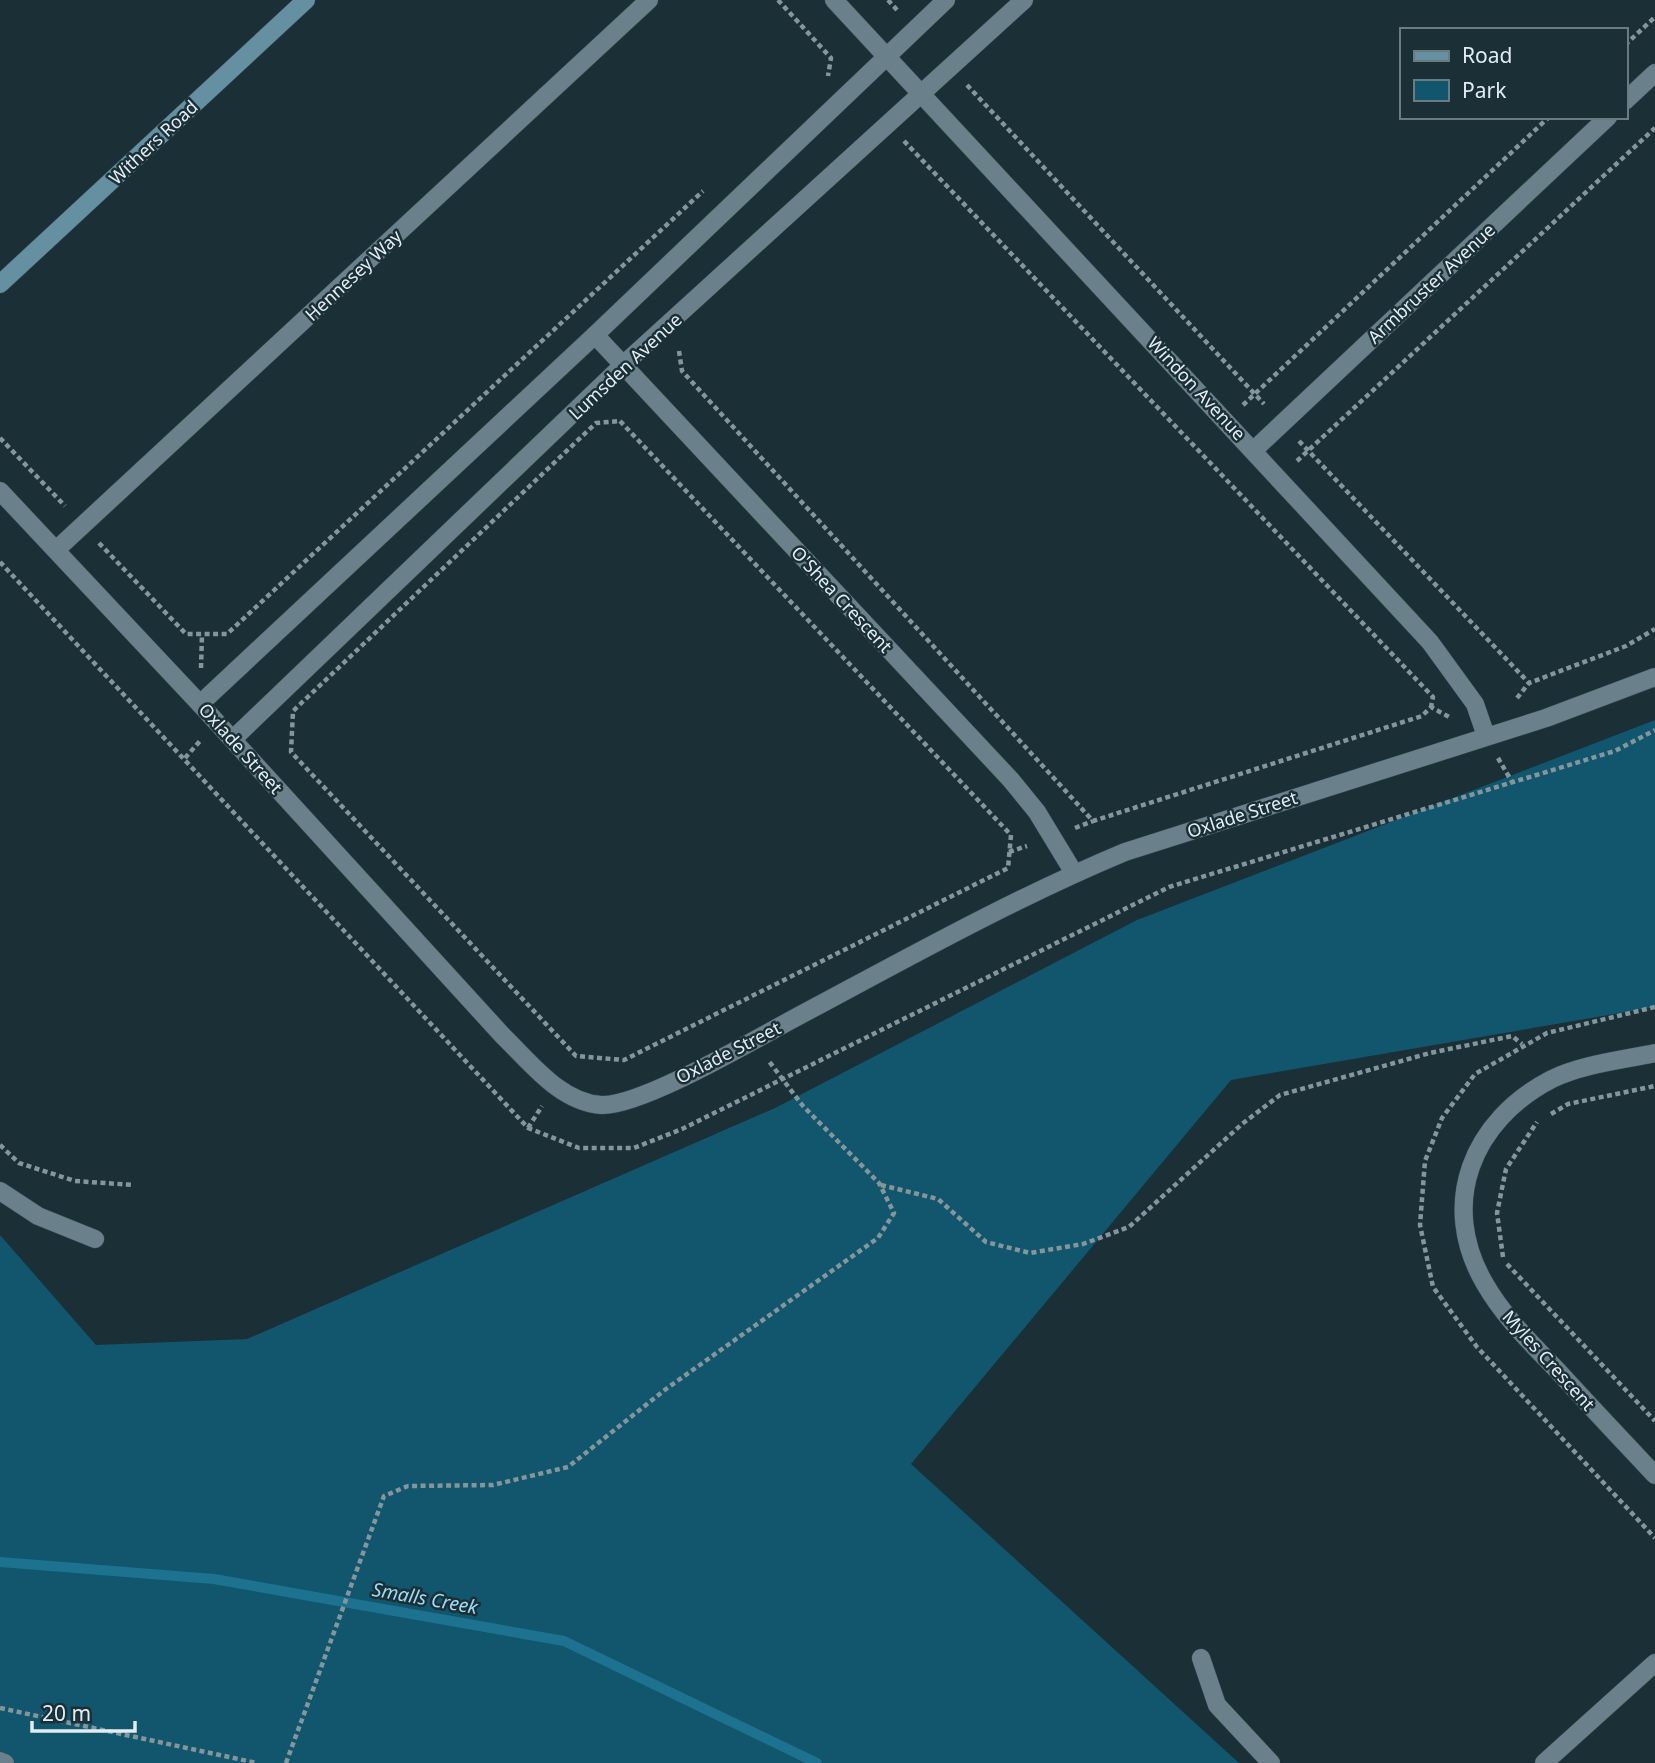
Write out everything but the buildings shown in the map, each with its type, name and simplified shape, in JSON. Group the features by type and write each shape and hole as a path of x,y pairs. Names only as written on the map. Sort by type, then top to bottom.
{"main road":[{"name":"Withers Road","path":"0,284 306,0"}],"street":[{"name":"Hennesey Way","path":"56,550 649,0"},
{"name":"Windon Avenue","path":"834,0 1255,449 1430,642 1475,704 1486,736"},
{"path":"200,704 596,335 947,0"},
{"name":"Lumsden Avenue","path":"233,739 623,365 924,94 1024,0"},
{"path":"1627,99 1655,73"},
{"name":"Armbruster Avenue","path":"1255,449 1606,119"},
{"name":"O'Shea Crescent","path":"596,335 1011,780 1038,812 1074,873"},
{"name":"Oxlade Street","path":"0,491 233,739 503,1036 551,1082 572,1097 601,1105 626,1101 685,1076 1074,873 1125,852 1601,699 1655,677"},
{"name":"Myles Crescent","path":"1655,1053 1591,1067 1553,1079 1517,1101 1497,1119 1480,1141 1469,1174 1464,1205 1466,1236 1472,1259 1507,1316 1655,1475"},
{"path":"0,1191 38,1216 95,1239"},
{"path":"1201,1658 1216,1705 1271,1763"},
{"path":"1544,1763 1655,1663"},
{"path":"0,1761 5,1763"}],"path":[{"path":"778,0 831,58 829,74 819,83"},
{"path":"888,0 915,29"},
{"path":"1627,43 1655,17"},
{"path":"951,68 1308,451 1529,683 1626,646 1655,629"},
{"path":"1197,448 1547,119"},
{"path":"1252,506 1655,128"},
{"path":"678,349 682,371 1093,821 1422,716 1431,707 1433,697 904,141 894,150"},
{"path":"202,634 227,634 711,184"},
{"path":"620,421 1011,835 1007,869 624,1060 576,1056 291,752 293,711 596,423 620,421"},
{"path":"0,562 528,1128 579,1148 634,1148 682,1129 782,1076 1169,887 1615,751 1655,730"},
{"path":"1431,707 1486,736"},
{"path":"1655,1007 1547,1033 1475,1074 1442,1118 1425,1161 1420,1225 1433,1287 1476,1347 1655,1538"},
{"path":"880,1185 938,1199 986,1242 1030,1253 1083,1244 1129,1227 1280,1094 1430,1053 1512,1036 1522,1045"},
{"path":"286,1763 384,1496 408,1486 493,1485 568,1467 666,1388 878,1238 894,1213 880,1185 803,1106 782,1076"},
{"path":"1655,1086 1568,1104 1538,1122 1506,1168 1497,1213 1503,1261 1655,1422"},
{"path":"0,1144 19,1163 75,1181 134,1185"},
{"path":"0,1709 257,1763"}],"green space":[{"path":"1655,720 1655,1007 1231,1080 911,1464 1239,1763 0,1763 0,1235 96,1345 247,1339 775,1108 1137,920"}],"waterway":[{"name":"Smalls Creek","path":"0,1562 214,1579 564,1641 817,1763"}]}
